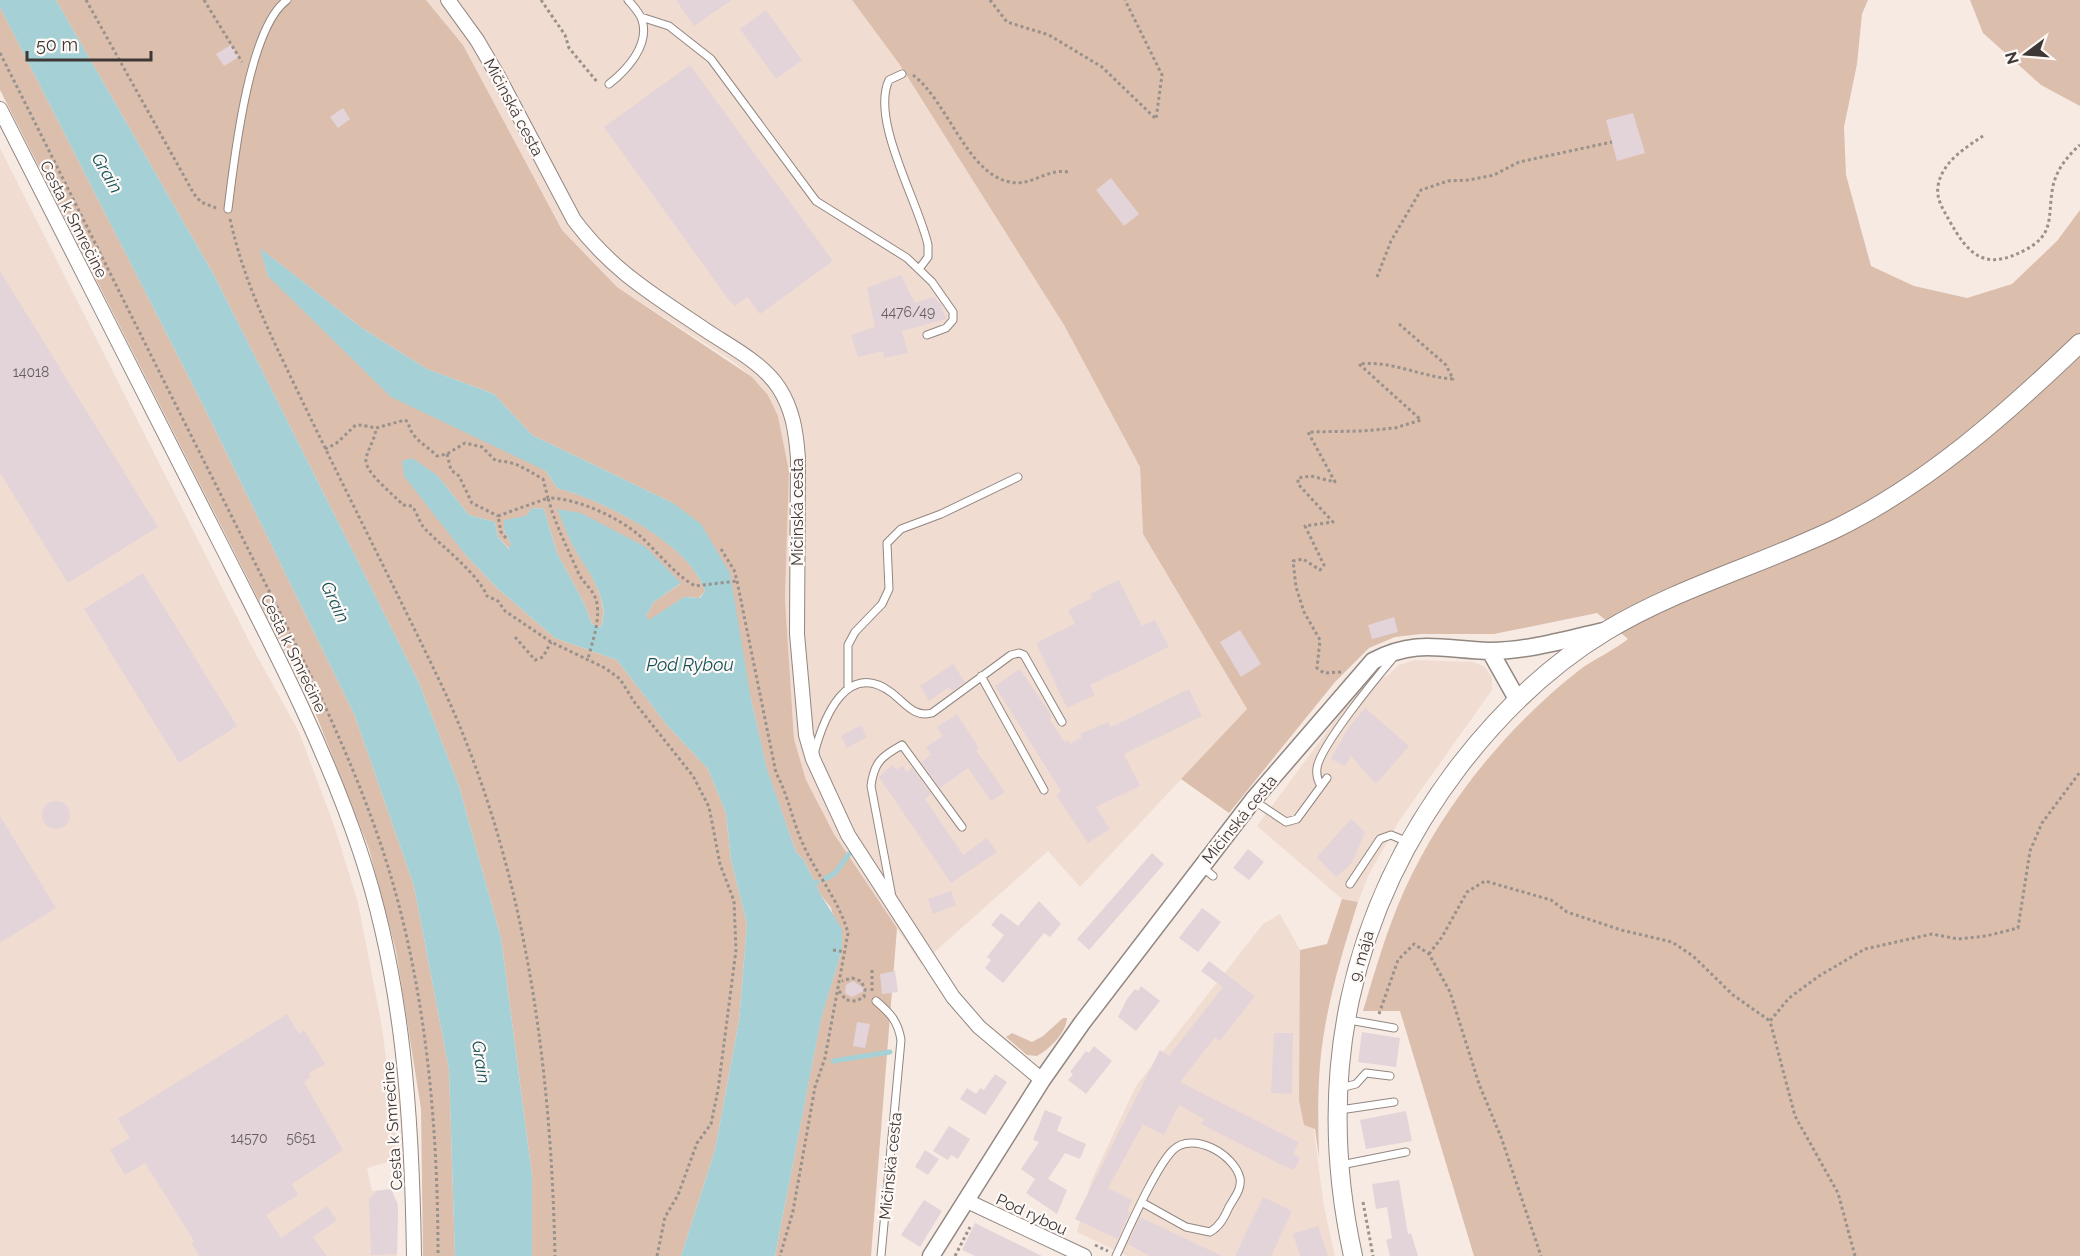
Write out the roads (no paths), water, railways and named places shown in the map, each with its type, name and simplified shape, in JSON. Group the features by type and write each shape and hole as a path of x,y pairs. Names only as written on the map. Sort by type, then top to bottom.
{"main road":[{"name":"9. mája","path":"1353,1256 1344,1217 1338,1166 1337,1089 1345,1019 1361,953 1375,910 1408,842 1436,796 1485,732 1517,699 1561,660 1607,630 1666,601 1802,544 1879,505 1948,458 2000,417 2080,343"}],"street":[{"name":"Mičinská cesta","path":"448,0 483,49 574,219 592,243 608,261 633,281 759,367 777,386 790,408 796,432 798,458 798,634 806,735 813,759 848,836 894,903 953,997 979,1027 1042,1080"},
{"name":"Cesta k Smrečine","path":"0,109 307,714 360,852 393,988 406,1070 412,1149 414,1256"},
{"name":"Mičinská cesta","path":"931,1256 1042,1080 1089,1013 1207,871 1253,800 1373,661 1401,649 1431,645 1490,651 1550,643 1607,630"},
{"path":"1490,651 1517,699"},
{"name":"Pod rybou","path":"966,1201 1084,1256"}],"lane":[{"path":"228,209 240,125 255,60 272,17 287,0"},
{"path":"609,84 627,70 635,56 643,27 641,17 628,0"},
{"path":"641,17 669,26 711,59 816,201 920,269 946,299 953,312 953,320 946,328 927,335"},
{"path":"902,74 889,80 884,97 898,162 928,245 928,257 920,269"},
{"path":"813,759 825,719 848,688 848,645 855,632 882,604 889,589 887,543 890,538 901,529 941,514 1018,477"},
{"path":"1320,786 1317,772 1321,757 1342,723 1401,649"},
{"path":"848,688 865,684 884,688 916,713 925,715 932,713 1011,655 1024,655 1062,722"},
{"path":"981,676 1044,790"},
{"path":"894,903 871,786 873,770 878,758 902,744 962,827"},
{"path":"1253,800 1286,822 1297,819 1327,778"},
{"path":"1350,884 1380,839 1390,835 1408,842"},
{"name":"Mičinská cesta","path":"876,1001 892,1014 900,1029 901,1040 881,1256"},
{"path":"1345,1019 1394,1028"},
{"path":"1337,1089 1356,1084 1366,1073 1390,1076"},
{"path":"1337,1110 1394,1102"},
{"path":"1116,1256 1143,1203 1173,1150 1182,1145 1204,1144 1229,1162 1240,1179 1239,1189 1218,1228 1210,1233 1186,1227 1143,1203"},
{"path":"1338,1166 1406,1152"}],"water":[{"name":"Grain","path":"0,0 56,0 214,275 419,683 459,786 501,938 532,1175 532,1256 455,1256 449,1069 414,886 355,716 205,409 0,7"},
{"name":"Pod Rybou","path":"260,248 362,328 427,369 494,394 532,435 673,503 701,524 730,573 751,699 767,769 796,852 804,860 821,895 842,929 842,950 821,1019 775,1256 681,1256 715,1150 739,1021 747,924 731,860 726,813 708,769 667,725 617,660 555,638 496,587 465,554 404,476 402,461 412,458 437,475 469,515 495,522 498,537 509,549 511,544 504,530 504,520 526,516 532,508 544,509 557,553 584,603 592,624 601,627 603,604 594,582 570,540 557,509 581,513 646,547 681,583 654,602 646,616 649,620 684,597 700,598 705,591 696,573 682,556 663,540 620,513 557,488 546,471 391,397 268,276"}],"waterway":[{"path":"825,879 835,873 849,854"},
{"path":"833,1061 890,1052"}]}
